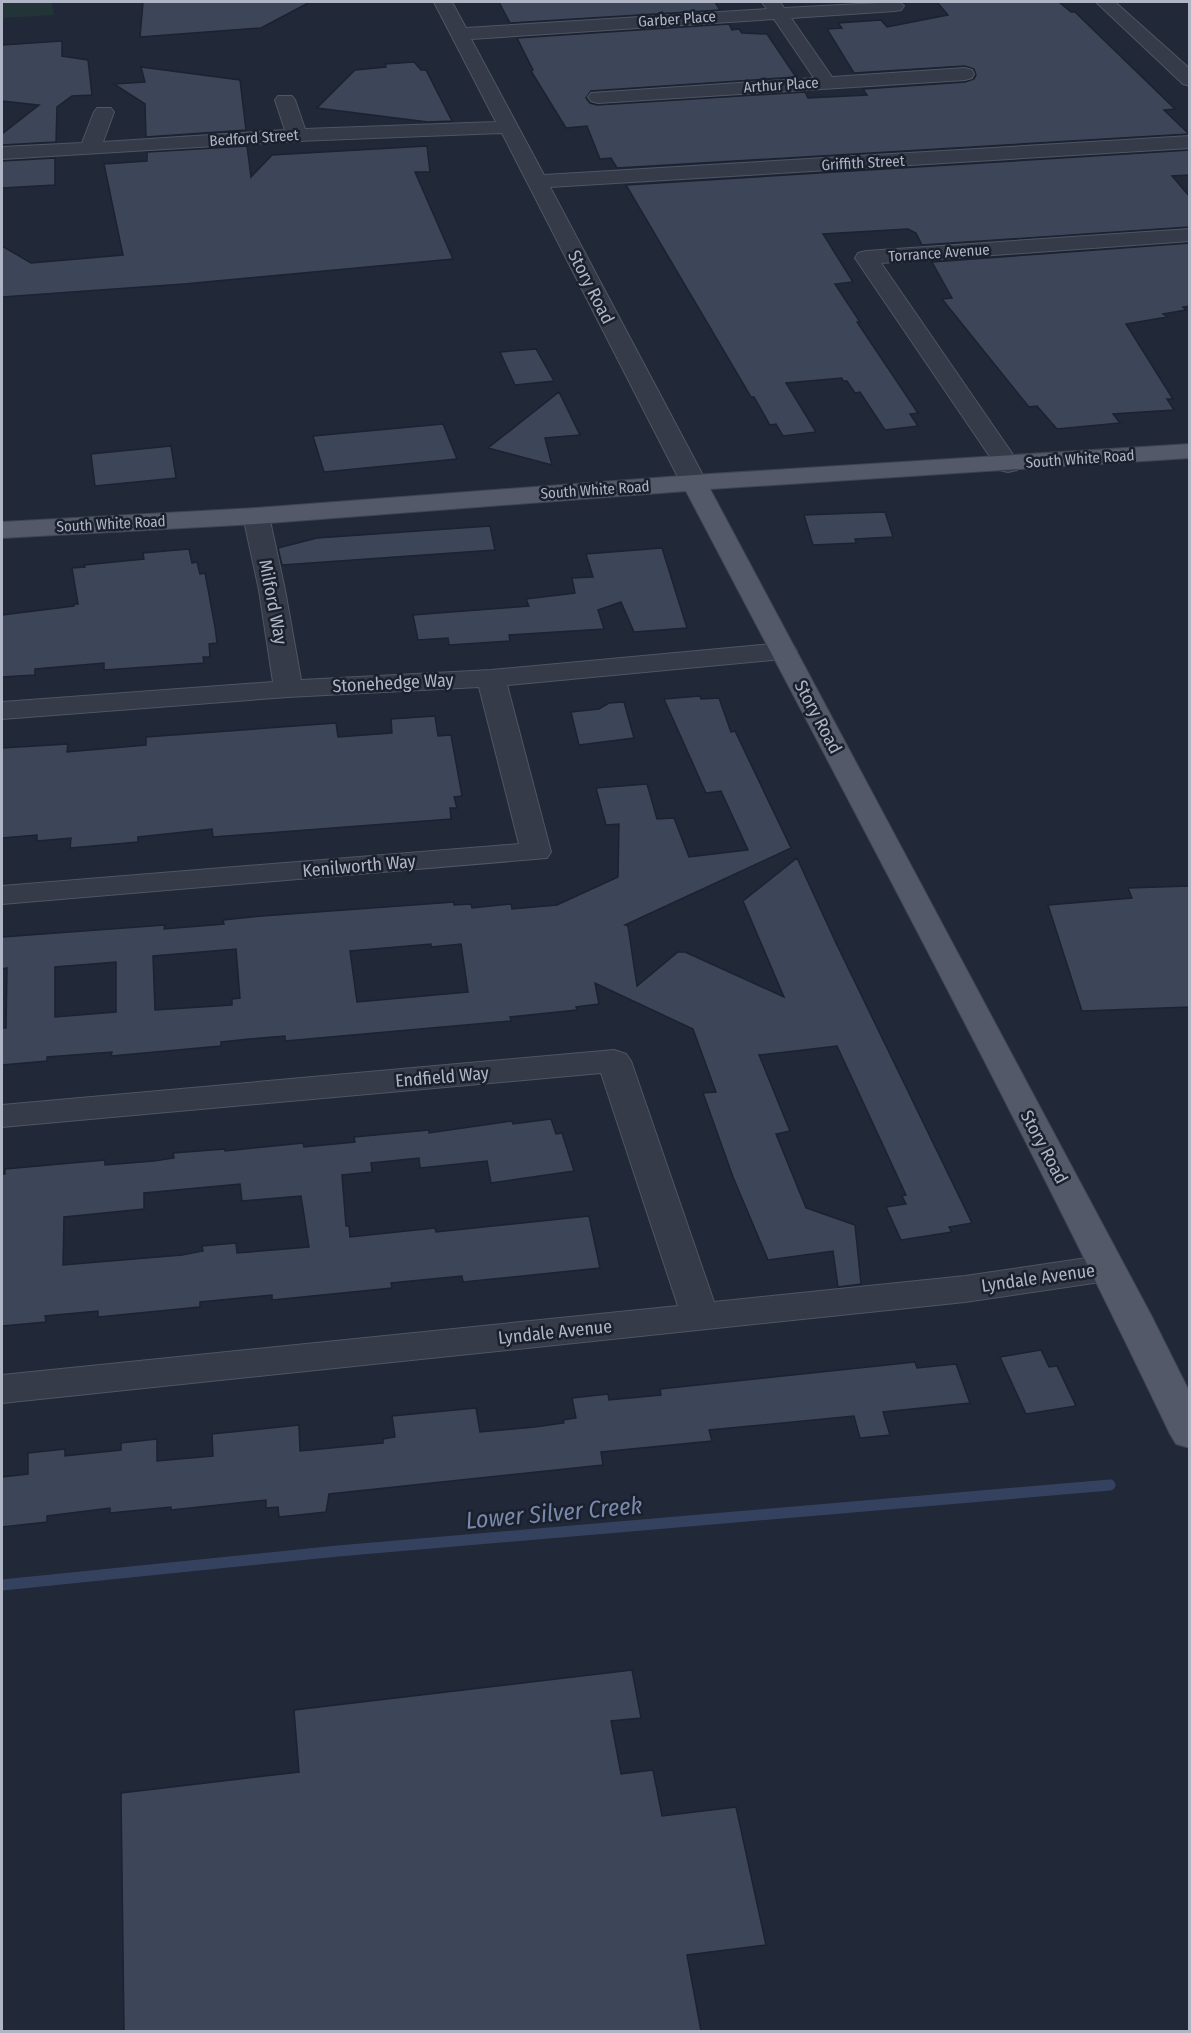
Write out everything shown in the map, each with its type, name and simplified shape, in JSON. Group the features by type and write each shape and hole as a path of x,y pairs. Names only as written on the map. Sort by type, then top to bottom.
{"main road":[{"name":"South White Road","path":"2,530 256,516 694,483 1008,465 1190,451"},
{"name":"Story Road","path":"694,483 1107,1268 1190,1434"}],"street":[{"name":"Story Road","path":"443,2 694,483"},
{"path":"1105,2 1180,62 1190,80"},
{"name":"Garber Place","path":"460,34 775,6 895,6"},
{"path":"775,6 826,82"},
{"name":"Arthur Place","path":"598,97 965,75"},
{"path":"285,100 297,135"},
{"path":"90,150 104,112"},
{"name":"Bedford Street","path":"2,153 90,150 297,135 507,126"},
{"name":"Griffith Street","path":"537,182 1190,142"},
{"name":"Torrance Avenue","path":"1008,465 866,258 1190,235"},
{"name":"Milford Way","path":"256,516 272,590 288,689"},
{"name":"Stonehedge Way","path":"2,711 288,689 491,678 783,651"},
{"name":"Kenilworth Way","path":"2,895 536,852 491,678"},
{"name":"Endfield Way","path":"2,1116 614,1062 700,1317"},
{"name":"Lyndale Avenue","path":"2,1389 965,1289 1107,1268"}],"shaded area":[{"path":"2,2 51,2 54,15 2,18"}],"building":[{"path":"143,2 310,2 261,28 140,37"},
{"path":"499,2 715,2 720,10 510,23"},
{"path":"937,2 1059,2 1071,12 1075,12 1175,109 1164,110 1189,134 617,168 611,158 600,159 587,126 566,128 531,71 533,70 517,38 729,24 732,30 739,29 742,33 767,34 796,77 591,91 586,98 590,103 597,105 805,92 808,98 867,95 863,89 965,82 974,79 976,75 974,69 965,66 854,73 827,29 842,28 838,23 881,20 887,27 948,15"},
{"path":"62,41 62,56 88,60 92,95 72,96 57,107 56,142 2,145 2,134 39,105 2,101 2,45"},
{"path":"414,62 421,70 426,70 452,121 428,122 317,108 355,70 386,67 385,64"},
{"path":"141,67 240,80 246,130 146,137 145,104 114,84 145,82"},
{"path":"247,146 251,177 272,155 427,146 430,172 415,172 453,259 184,284 2,297 2,246 31,263 123,255 104,164 147,161 147,152"},
{"path":"1190,150 1190,175 1172,176 1190,197 1190,227 922,245 916,233 908,229 823,234 853,282 835,284 860,322 857,322 918,413 910,414 918,426 885,430 860,392 855,393 847,381 843,381 842,378 786,383 816,432 783,436 776,424 770,425 754,397 751,397 626,185"},
{"path":"55,158 55,185 2,188 2,161"},
{"path":"1190,243 1190,306 1183,307 1186,310 1163,314 1167,317 1126,324 1173,399 1167,399 1174,410 1113,414 1120,423 1057,429 1037,406 1029,407 942,299 952,298 932,262"},
{"path":"536,349 554,381 515,385 500,352"},
{"path":"559,392 580,435 545,438 552,465 488,448"},
{"path":"443,424 457,459 324,472 313,436"},
{"path":"171,446 176,478 95,486 91,454"},
{"path":"885,512 893,537 855,539 856,543 813,545 804,515"},
{"path":"490,526 495,550 282,565 278,548 317,538"},
{"path":"662,548 687,628 634,632 621,602 598,610 604,629 509,635 510,641 449,645 448,638 418,640 413,615 529,606 526,599 575,593 572,578 593,577 586,554"},
{"path":"189,549 192,563 197,562 200,574 205,573 215,627 217,643 209,644 210,657 203,657 204,663 104,670 104,663 35,669 35,675 2,677 2,615 78,604 72,568 144,559 143,553"},
{"path":"700,696 701,699 719,698 731,732 735,731 791,848 625,925 628,926 637,986 678,952 685,952 784,997 743,901 797,858 972,1223 949,1227 952,1232 901,1240 886,1207 906,1204 902,1196 906,1195 837,1046 759,1055 790,1131 776,1134 806,1208 855,1225 861,1284 838,1287 833,1251 768,1260 733,1177 703,1093 716,1092 693,1029 595,983 599,1004 576,1007 577,1010 510,1017 511,1021 285,1041 285,1036 249,1039 221,1042 221,1046 111,1056 112,1052 47,1057 47,1061 2,1065 2,1028 6,1028 7,968 2,969 2,937 165,925 164,929 224,924 223,920 262,916 454,902 454,905 471,904 472,908 511,904 512,909 557,905 618,877 619,824 606,825 596,788 647,784 657,819 674,818 689,857 748,850 721,791 706,793 664,699","holes":["431,944 431,947 461,944 468,992 357,1002 350,951","236,949 240,998 232,999 232,1005 155,1010 153,956","116,962 116,1012 55,1017 55,967"]},
{"path":"624,702 634,738 579,745 571,712 599,709 609,703"},
{"path":"435,716 438,736 451,735 462,796 454,797 457,808 450,808 451,819 213,837 212,829 138,837 138,842 70,848 71,838 37,841 37,835 2,838 2,748 68,744 67,752 146,745 146,737 336,723 338,737 392,733 391,719"},
{"path":"1190,886 1190,1007 1082,1011 1048,905 1132,898 1128,888"},
{"path":"551,1119 556,1134 562,1133 574,1171 491,1183 487,1161 420,1168 419,1158 371,1163 372,1172 342,1175 346,1226 349,1226 350,1237 435,1228 436,1232 589,1216 600,1268 463,1282 462,1276 391,1283 392,1288 272,1300 272,1295 200,1302 200,1307 98,1317 98,1311 45,1316 46,1322 2,1326 2,1174 5,1174 5,1169 105,1160 105,1165 154,1161 174,1158 173,1153 225,1149 225,1151 303,1143 304,1147 355,1142 354,1137 429,1130 429,1133 512,1121 513,1124","holes":["240,1184 242,1201 301,1196 309,1247 237,1253 236,1243 202,1246 203,1251 182,1255 63,1265 64,1217 144,1209 144,1193"]},
{"path":"1041,1350 1049,1367 1057,1366 1076,1406 1026,1414 1000,1357"},
{"path":"915,1362 917,1368 956,1364 970,1403 883,1412 890,1435 860,1438 854,1416 709,1430 712,1441 601,1452 603,1465 329,1494 326,1512 279,1517 278,1507 266,1508 266,1500 171,1510 171,1507 110,1513 110,1508 47,1516 47,1522 2,1527 2,1477 28,1474 28,1453 65,1449 65,1456 121,1450 121,1443 157,1439 157,1461 213,1456 212,1434 299,1425 300,1451 383,1443 383,1439 395,1437 392,1416 476,1408 480,1432 535,1427 564,1423 563,1420 576,1418 572,1398 608,1394 609,1400 661,1395 660,1389"},
{"path":"632,1670 641,1718 611,1721 621,1774 653,1770 662,1816 736,1807 766,1945 687,1955 701,2031 124,2031 121,1793 299,1772 294,1710"}],"waterway":[{"name":"Lower Silver Creek","path":"2,1585 338,1551 1110,1485"}]}
